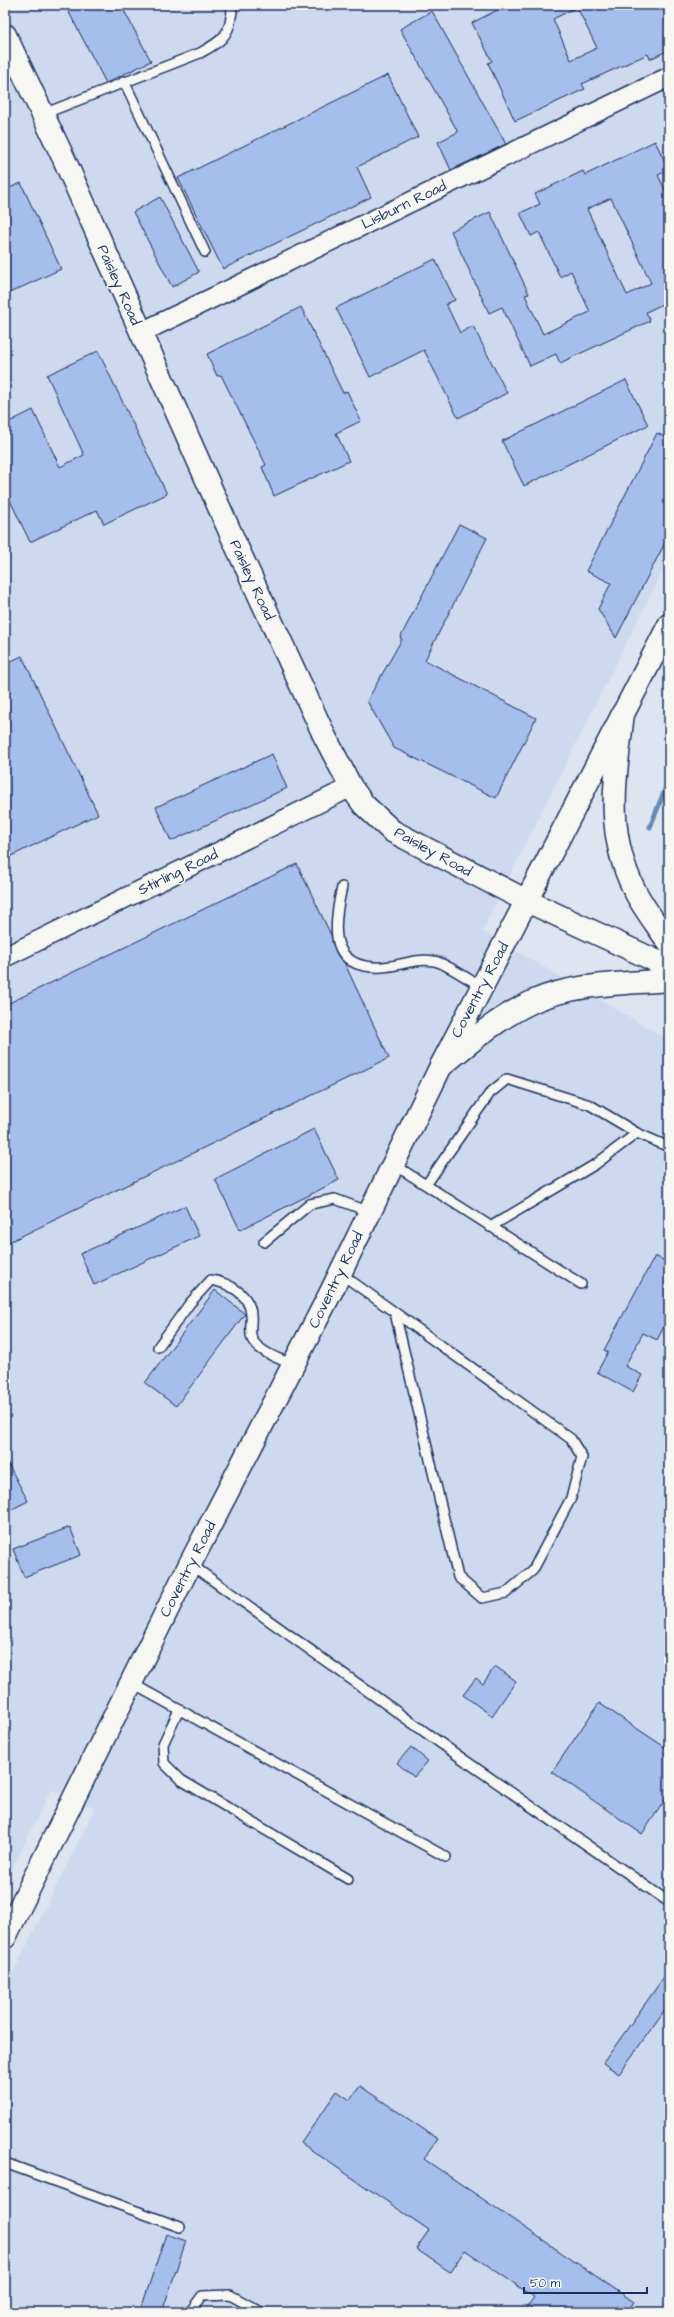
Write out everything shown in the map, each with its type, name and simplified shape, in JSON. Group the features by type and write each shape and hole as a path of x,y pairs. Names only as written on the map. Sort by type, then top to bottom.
{"main road":[{"name":"Paisley Road","path":"5,35 43,114 235,544 325,737 351,787 364,805 392,831 527,901 669,967"},
{"name":"Coventry Road","path":"5,1936 190,1564 340,1274 441,1066 669,625"},
{"path":"623,713 614,802 615,832 621,857 634,890 669,943"},
{"path":"441,1066 494,1023 534,1001 560,992 584,988 669,980"}],"street":[{"name":"Lisburn Road","path":"140,333 669,78"},
{"name":"Stirling Road","path":"5,957 351,787"}],"lane":[{"path":"43,114 124,81 200,53 222,40 230,27 232,8 230,5"},
{"path":"124,81 205,252"},
{"path":"342,887 336,916 336,937 340,949 351,962 383,967 413,960 436,961 482,987"},
{"path":"426,1185 490,1093 507,1079 590,1106 637,1133 669,1147"},
{"path":"490,1227 596,1164 637,1133"},
{"path":"393,1164 581,1284"},
{"path":"264,1242 310,1204 335,1199 370,1212"},
{"path":"340,1274 395,1313 571,1439 582,1457 571,1498 533,1570 506,1593 482,1598 458,1577 395,1313"},
{"path":"158,1347 190,1303 211,1280 223,1282 239,1291 249,1302 251,1315 250,1332 255,1343 293,1365"},
{"path":"190,1564 467,1762 669,1902"},
{"path":"131,1683 446,1857"},
{"path":"180,1710 164,1744 164,1763 181,1780 348,1879"},
{"path":"5,2163 180,2227"},
{"path":"190,2312 202,2296 230,2295 261,2312"}],"shaded area":[{"path":"5,5 669,5 669,558 482,931 669,1040 669,2312 5,2312 5,1989 95,1808 51,1790 5,1883"}],"building":[{"path":"65,5 121,5 151,61 106,83"},
{"path":"507,5 669,5 669,50 650,59 648,54 582,84 585,89 515,121 488,63 492,61 472,23","holes":["577,7 597,48 571,60 553,19"]},
{"path":"432,11 506,144 451,170 438,142 458,132 400,29"},
{"path":"388,75 418,137 357,167 371,197 223,269 178,178"},
{"path":"655,141 669,170 658,175 669,198 669,301 646,312 650,321 560,363 556,354 530,366 502,307 489,313 451,231 490,212 529,294 525,295 543,334 590,312 571,271 560,277 539,232 531,236 520,213 540,204 535,194 583,171 585,175","holes":["611,198 651,283 627,295 587,209"]},
{"path":"21,183 61,269 5,295 5,190"},
{"path":"160,197 199,272 172,287 133,212"},
{"path":"435,259 455,300 446,304 460,333 473,326 507,393 458,418 424,350 370,377 336,308"},
{"path":"301,307 343,393 347,391 361,421 336,433 349,461 274,496 262,467 266,465 221,375 217,376 207,354"},
{"path":"98,351 167,494 104,524 97,510 30,542 5,490 5,424 33,410 60,467 84,455 47,375"},
{"path":"626,380 648,425 524,486 502,441"},
{"path":"657,433 669,439 669,535 616,638 598,609 611,583 586,571"},
{"path":"459,524 487,538 425,660 536,718 496,798 394,748 367,701 402,639 400,638"},
{"path":"22,656 98,814 5,859 5,664"},
{"path":"272,754 287,788 171,841 156,807"},
{"path":"297,864 331,935 338,956 344,962 389,1058 5,1244 5,1005"},
{"path":"314,1129 339,1180 240,1230 215,1179"},
{"path":"185,1206 199,1236 94,1285 80,1254"},
{"path":"655,1256 669,1263 669,1317 657,1340 643,1333 625,1366 642,1375 633,1392 597,1372 608,1352 604,1350"},
{"path":"215,1290 245,1314 176,1406 145,1383"},
{"path":"5,1458 28,1501 5,1513"},
{"path":"70,1527 81,1555 24,1577 13,1549"},
{"path":"495,1666 516,1681 492,1716 463,1695 476,1678 483,1684"},
{"path":"599,1703 669,1750 669,1794 642,1834 552,1772"},
{"path":"411,1747 428,1761 414,1777 397,1763"},
{"path":"669,1970 669,2004 619,2074 603,2063"},
{"path":"360,2086 438,2139 424,2159 634,2302 627,2312 524,2312 534,2297 465,2250 450,2272 416,2249 429,2230 301,2143 337,2091 350,2100"},
{"path":"166,2234 186,2241 162,2312 140,2312"}],"waterway":[{"path":"650,827 669,780"}]}
